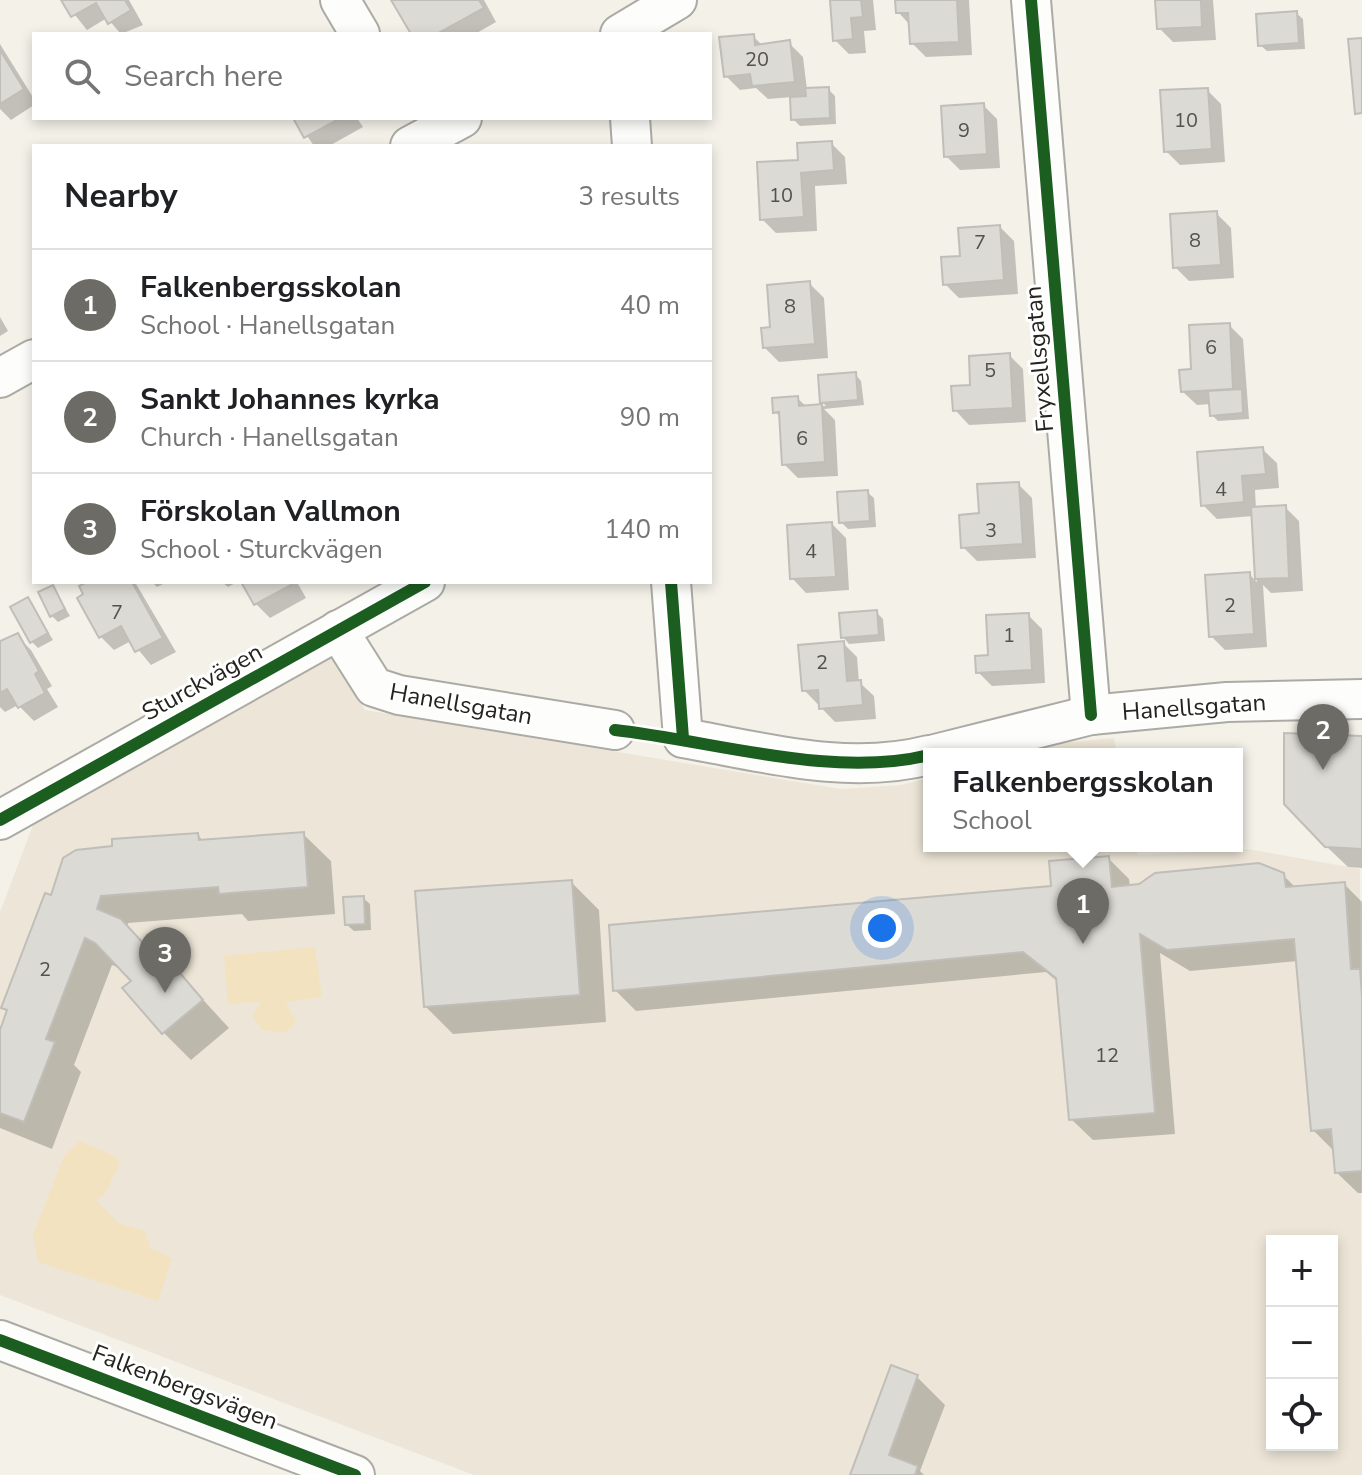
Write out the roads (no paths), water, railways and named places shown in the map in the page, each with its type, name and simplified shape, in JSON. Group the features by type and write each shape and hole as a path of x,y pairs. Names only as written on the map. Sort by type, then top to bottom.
{"street":[{"path":"340,0 359,32"},
{"path":"623,32 677,0"},
{"name":"Fryxellsgatan","path":"1031,0 1091,715"},
{"path":"415,134 456,120"},
{"path":"630,120 632,144"},
{"path":"0,378 32,360"},
{"name":"Sturckvägen","path":"0,820 421,584"},
{"name":"Hanellsgatan","path":"671,584 683,738 835,765 923,757"},
{"name":"Hanellsgatan","path":"338,630 374,687 399,695 615,730"},
{"name":"Hanellsgatan","path":"960,748 1091,715 1227,702 1362,699"},
{"name":"Falkenbergsvägen","path":"0,1340 355,1475"}],"place":[{"name":"Sankt Johannes kyrka","path":"1323,770"},
{"name":"Falkenbergsskolan","path":"1083,944"},
{"name":"Förskolan Vallmon","path":"165,993"}]}
